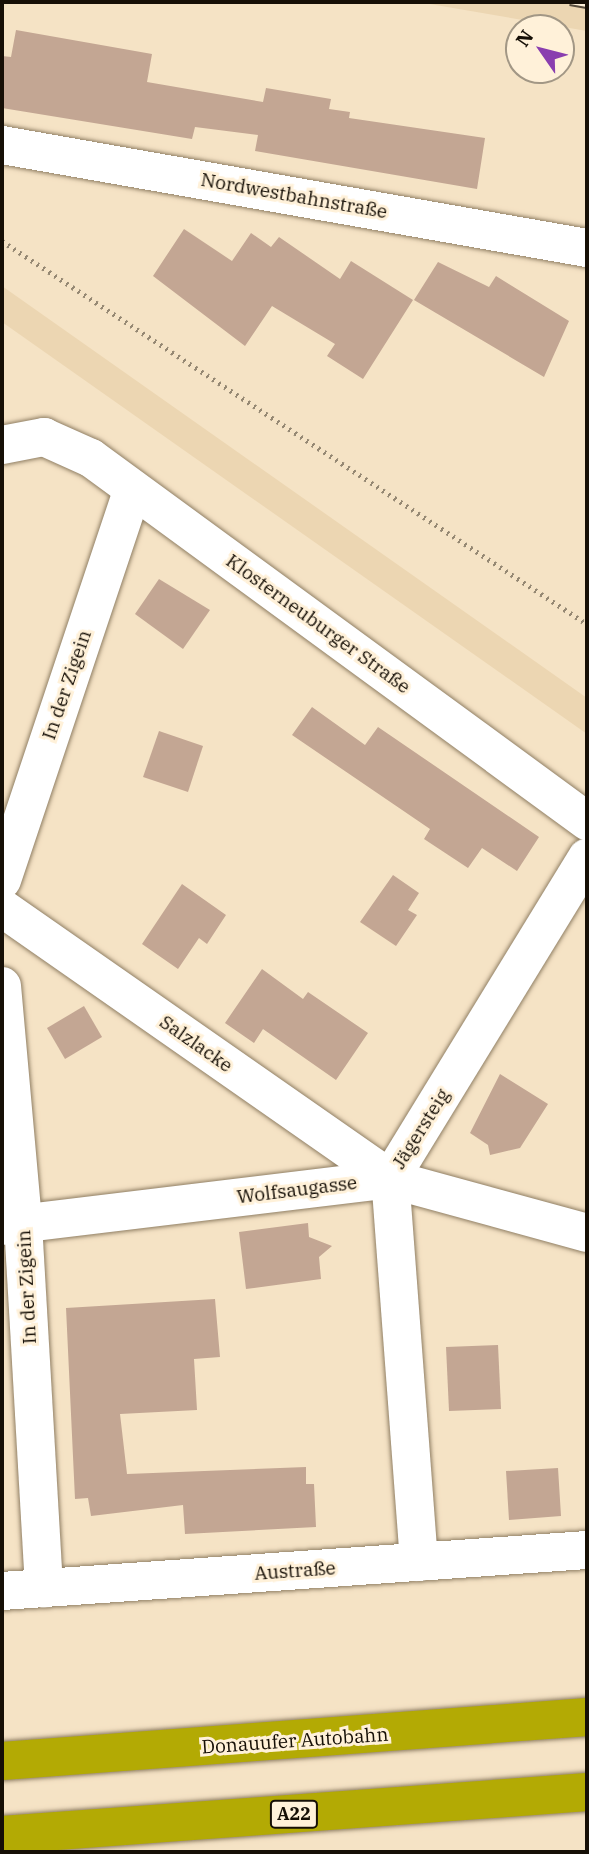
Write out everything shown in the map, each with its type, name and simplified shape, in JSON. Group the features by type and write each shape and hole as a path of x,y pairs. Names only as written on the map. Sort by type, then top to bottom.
{"highway":[{"name":"Donauufer Autobahn","path":"2,1762 587,1717"},
{"name":"A22","path":"2,1835 587,1792"}],"street":[{"name":"Nordwestbahnstraße","path":"2,145 587,248"},
{"name":"Klosterneuburger Straße","path":"2,445 44,437 91,458 587,821"},
{"name":"In der Zigein","path":"2,880 133,489"},
{"name":"Jägersteig","path":"419,1562 390,1180 587,858"},
{"name":"Salzlacke","path":"2,908 390,1180"},
{"name":"In der Zigein","path":"2,986 12,1224 44,1588"},
{"name":"Wolfsaugasse","path":"12,1224 390,1180 587,1233"},
{"name":"Austraße","path":"2,1591 587,1550"}],"path":[{"path":"2,242 587,624"}],"shaded area":[{"path":"418,2 587,2 587,31 575,29 575,14 505,14 505,17"},
{"path":"2,286 587,698 587,734 2,322"}],"building":[{"path":"16,30 152,54 147,82 263,102 266,88 331,99 329,109 350,112 349,118 485,138 477,189 255,151 258,135 195,127 192,139 2,108 2,56 11,57"},
{"path":"184,229 232,261 251,233 271,247 279,237 340,279 351,261 413,300 363,379 327,356 335,344 272,306 245,346 153,276"},
{"path":"438,262 489,287 496,276 569,321 544,377 414,300"},
{"path":"159,579 210,610 183,649 135,614"},
{"path":"312,707 365,745 378,727 539,837 517,871 482,848 468,868 424,839 430,829 292,735"},
{"path":"159,731 203,746 188,792 143,777"},
{"path":"393,875 419,893 408,910 417,915 396,946 360,922"},
{"path":"182,884 226,915 207,944 199,938 178,969 142,944"},
{"path":"262,969 303,999 308,992 368,1033 336,1080 263,1029 254,1043 225,1023"},
{"path":"84,1006 102,1037 65,1059 47,1028"},
{"path":"500,1074 548,1104 520,1148 490,1155 488,1145 470,1133"},
{"path":"308,1223 309,1237 332,1246 319,1257 321,1279 246,1289 239,1232"},
{"path":"215,1299 220,1357 194,1359 197,1410 120,1414 127,1474 306,1467 306,1484 314,1484 316,1527 185,1534 183,1505 91,1516 88,1498 75,1499 66,1308"},
{"path":"498,1345 501,1409 449,1411 446,1347"},
{"path":"558,1468 561,1516 509,1520 506,1471"}],"railway":[{"path":"570,2 587,5"}]}
